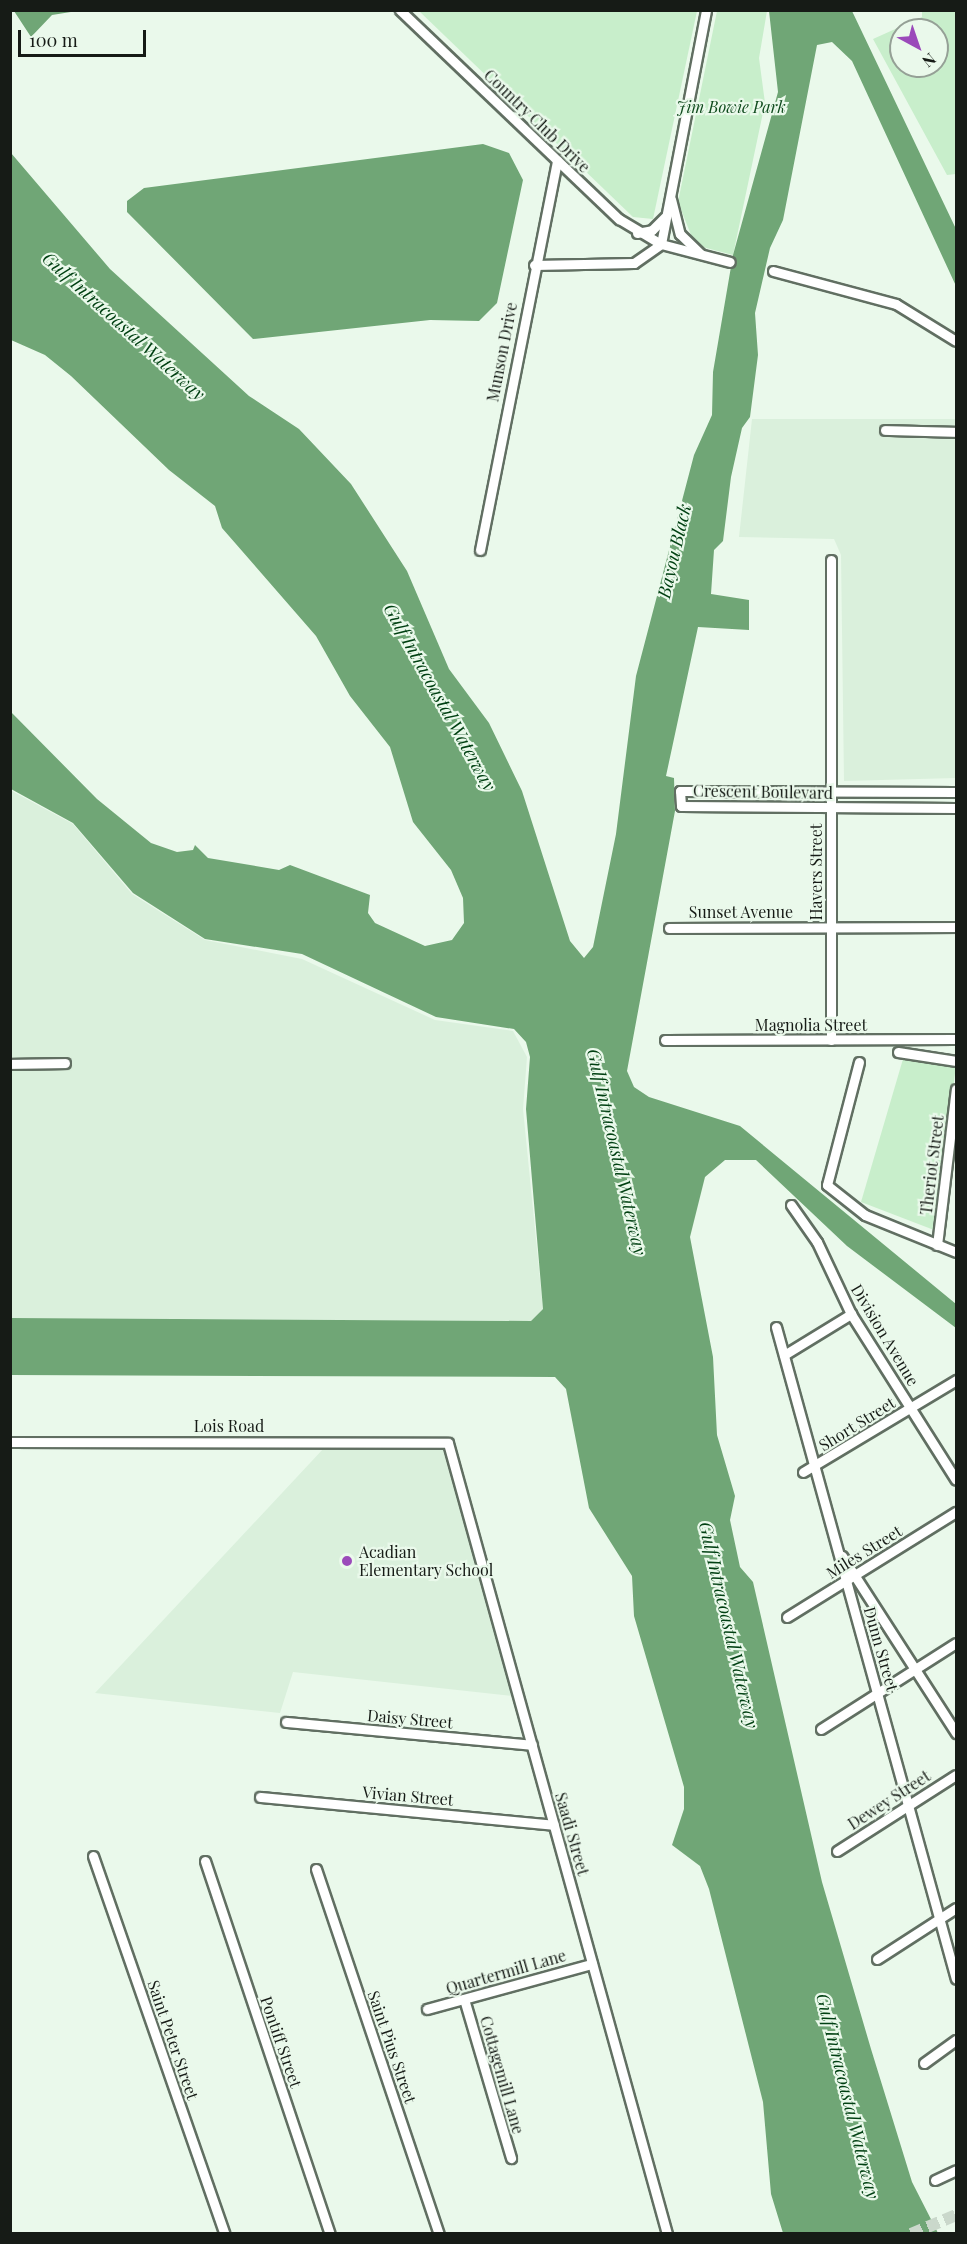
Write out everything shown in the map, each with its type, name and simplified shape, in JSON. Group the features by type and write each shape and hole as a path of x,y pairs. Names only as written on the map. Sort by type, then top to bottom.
{"street":[{"name":"Country Club Drive","path":"400,10 557,161 637,233 661,244 730,262"},
{"path":"534,265 634,263 661,244 664,217 706,10"},
{"name":"Munson Drive","path":"480,550 534,265 557,161"},
{"path":"670,186 673,222 689,246 707,257"},
{"path":"637,233 652,230 664,217"},
{"path":"773,271 896,304 957,341"},
{"path":"885,430 957,432"},
{"name":"Havers Street","path":"831,560 831,1040"},
{"name":"Crescent Boulevard","path":"957,792 680,791 681,806 957,808"},
{"name":"Sunset Avenue","path":"669,928 957,927"},
{"name":"Magnolia Street","path":"665,1040 957,1040"},
{"path":"898,1052 957,1061"},
{"path":"859,1062 824,1179 865,1215 957,1252"},
{"path":"10,1064 65,1063"},
{"name":"Theriot Street","path":"937,1245 957,1089"},
{"name":"Division Avenue","path":"791,1205 817,1242 850,1314 957,1480"},
{"path":"784,1355 850,1314"},
{"name":"Dunn Street","path":"776,1327 877,1693 911,1804 957,1979"},
{"name":"Short Street","path":"804,1472 815,1469 957,1380"},
{"name":"Lois Road","path":"10,1442 448,1443"},
{"name":"Saadi Street","path":"448,1443 667,2234"},
{"name":"Miles Street","path":"787,1617 957,1512"},
{"path":"836,1546 914,1670 957,1733"},
{"path":"820,1729 957,1643"},
{"name":"Daisy Street","path":"286,1722 532,1745"},
{"name":"Dewey Street","path":"837,1851 957,1775"},
{"name":"Vivian Street","path":"260,1797 554,1825"},
{"name":"Saint Peter Street","path":"93,1856 225,2234"},
{"name":"Pontiff Street","path":"205,1861 330,2234"},
{"name":"Saint Pius Street","path":"316,1869 439,2234"},
{"path":"877,1959 957,1908"},
{"name":"Quartermill Lane","path":"427,2009 592,1964"},
{"name":"Cottagemill Lane","path":"464,1999 511,2158"},
{"path":"924,2063 957,2040"},
{"path":"936,2180 957,2170"}],"shaded area":[{"path":"752,419 956,419 956,778 844,781 841,555 834,539 739,537"},
{"path":"10,790 73,824 132,894 205,940 302,959 435,1020 513,1031 527,1057 523,1109 543,1309 531,1321 11,1318"},
{"name":"Acadian Elementary School","path":"324,1448 443,1449 513,1696 293,1672 280,1713 95,1693"}],"green space":[{"path":"419,11 697,11 653,219 633,217"},
{"name":"Jim Bowie Park","path":"717,11 767,11 759,58 765,103 733,255 695,245 678,202"},
{"path":"922,11 956,11 956,174 947,175 894,78 949,78 949,18 920,18 922,17"},
{"path":"889,32 889,68 873,39"},
{"path":"903,1059 956,1066 934,1230 861,1202"}],"water":[{"path":"14,11 77,11 52,15 31,37"},
{"path":"769,11 852,11 956,229 956,286 852,61 832,42 817,45 783,220 770,248 755,313 758,355 750,417 742,428 731,477 723,541 714,550 711,594 749,600 749,630 698,627 666,776 674,778 675,811 627,1071 634,1087 649,1097 740,1126 956,1304 956,1328 847,1246 756,1160 725,1160 705,1177 690,1237 713,1357 717,1435 735,1496 730,1520 740,1567 753,1582 822,1882 871,2049 912,2182 938,2233 783,2233 771,2194 763,2102 709,1889 700,1866 672,1845 684,1809 684,1787 634,1616 632,1576 589,1508 566,1389 555,1377 11,1375 11,1318 531,1321 543,1309 526,1109 530,1057 526,1042 514,1029 436,1017 302,954 205,939 133,893 73,823 11,789 10,711 97,799 151,843 177,852 193,850 195,845 208,858 279,870 290,865 370,895 368,913 375,923 425,946 452,940 464,923 463,898 451,870 413,822 390,747 350,696 316,636 222,528 215,506 169,470 71,376 45,355 11,340 11,153 110,269 249,396 299,429 351,484 407,571 449,669 489,723 522,791 570,941 584,958 593,947 616,834 636,676 694,455 712,415 713,372 733,255 778,92"},
{"path":"483,144 509,153 523,180 497,303 479,321 430,320 253,339 127,212 127,201 144,188"}],"tunnel":[{"path":"911,2234 956,2215"}],"place":[{"name":"Acadian Elementary School","path":"347,1561"}],"water label":[{"name":"Gulf Intracoastal Waterway","path":"124,326"},
{"name":"Bayou Black","path":"674,551"},
{"name":"Gulf Intracoastal Waterway","path":"440,697"},
{"name":"Gulf Intracoastal Waterway","path":"617,1152"},
{"name":"Gulf Intracoastal Waterway","path":"729,1625"},
{"name":"Gulf Intracoastal Waterway","path":"848,2096"}]}
